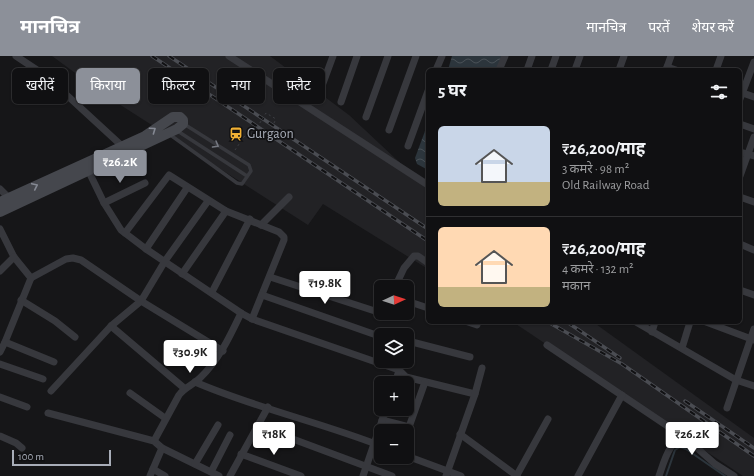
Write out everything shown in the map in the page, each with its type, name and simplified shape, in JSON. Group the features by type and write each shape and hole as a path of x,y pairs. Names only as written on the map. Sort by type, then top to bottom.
{"main road":[{"path":"0,212 89,172 175,129 183,120 180,117 173,116 145,136 4,200"}],"street":[{"path":"16,56 46,76 122,146"},
{"path":"229,56 426,184"},
{"path":"325,78 333,56"},
{"path":"341,102 357,56"},
{"path":"366,117 388,56"},
{"path":"389,130 416,56"},
{"path":"437,68 442,56"},
{"path":"500,68 505,56"},
{"path":"528,68 532,56"},
{"path":"552,68 556,56"},
{"path":"576,68 580,56"},
{"path":"620,68 624,56"},
{"path":"667,68 671,56"},
{"path":"717,68 721,56"},
{"path":"742,92 754,62"},
{"path":"742,95 754,97"},
{"path":"408,146 426,97"},
{"path":"742,125 754,129"},
{"path":"742,172 751,155 754,137"},
{"path":"89,172 114,222 125,233 164,262 252,319 399,370 406,377 475,394"},
{"path":"125,233 169,175 187,188 226,211 250,219 279,232 284,237 284,240 252,319"},
{"path":"104,203 145,183"},
{"path":"146,249 187,188"},
{"path":"0,190 4,200"},
{"path":"262,225 289,197"},
{"path":"742,198 754,202"},
{"path":"51,392 111,326 141,302 164,262 208,201"},
{"path":"182,274 226,211"},
{"path":"212,292 250,219"},
{"path":"0,229 14,257 31,278"},
{"path":"742,245 754,250"},
{"path":"398,280 404,268 414,256 418,256 426,262"},
{"path":"0,271 14,257"},
{"path":"0,352 31,278 66,259 73,258 81,260 141,302 223,350"},
{"path":"270,277 374,311"},
{"path":"742,291 754,295"},
{"path":"262,295 374,334"},
{"path":"21,300 55,321 75,337"},
{"path":"414,303 426,307"},
{"path":"154,441 184,388 195,382 223,350 241,312"},
{"path":"639,324 736,380 754,386"},
{"path":"652,332 654,324"},
{"path":"682,348 689,324"},
{"path":"711,324 752,340"},
{"path":"111,326 184,388"},
{"path":"727,408 736,380 752,340 754,329"},
{"path":"5,342 54,362"},
{"path":"414,343 470,358"},
{"path":"547,345 669,427 678,440"},
{"path":"0,364 43,379"},
{"path":"447,474 475,394 482,368"},
{"path":"397,376 399,370"},
{"path":"195,382 222,393 374,443"},
{"path":"382,420 409,427 425,382"},
{"path":"130,393 166,418"},
{"path":"578,476 622,395"},
{"path":"0,397 27,407"},
{"path":"230,476 268,407"},
{"path":"48,413 154,441 162,448 219,476"},
{"path":"381,424 383,416"},
{"path":"460,434 517,476 548,419"},
{"path":"195,464 218,425"},
{"path":"258,426 392,476"},
{"path":"211,472 230,435"},
{"path":"0,436 16,443 22,448"},
{"path":"659,476 666,456 678,440 683,439 688,440 715,464 734,476"},
{"path":"162,448 151,473 165,476"},
{"path":"363,476 374,452"},
{"path":"241,454 301,476"},
{"path":"414,459 447,474 461,476"}],"lane":[{"path":"175,129 232,154 251,167 251,171 242,184 237,183 175,129"},
{"path":"175,129 247,176"}],"path":[{"path":"232,154 246,134 253,134 266,113 276,119 274,123"}],"shaded area":[{"path":"52,56 270,56 286,68 273,68 273,104 325,104 325,97 349,115 426,187 426,268 323,204 308,225 119,104 140,104 140,68 76,68 76,74"},
{"path":"516,324 596,324 754,438 754,476 743,476"}],"water":[{"path":"452,56 504,56 500,68 449,68"},
{"path":"426,128 426,169 417,164 415,158"}],"waterway":[{"path":"666,476 675,450 680,447 686,449 725,476"}],"railway":[{"path":"152,56 426,240"},
{"path":"169,56 426,228"},
{"path":"552,324 622,364 754,456"},
{"path":"570,324 620,358"},
{"path":"685,401 754,448"}],"place":[{"name":"Gurgaon","path":"236,134"}]}
